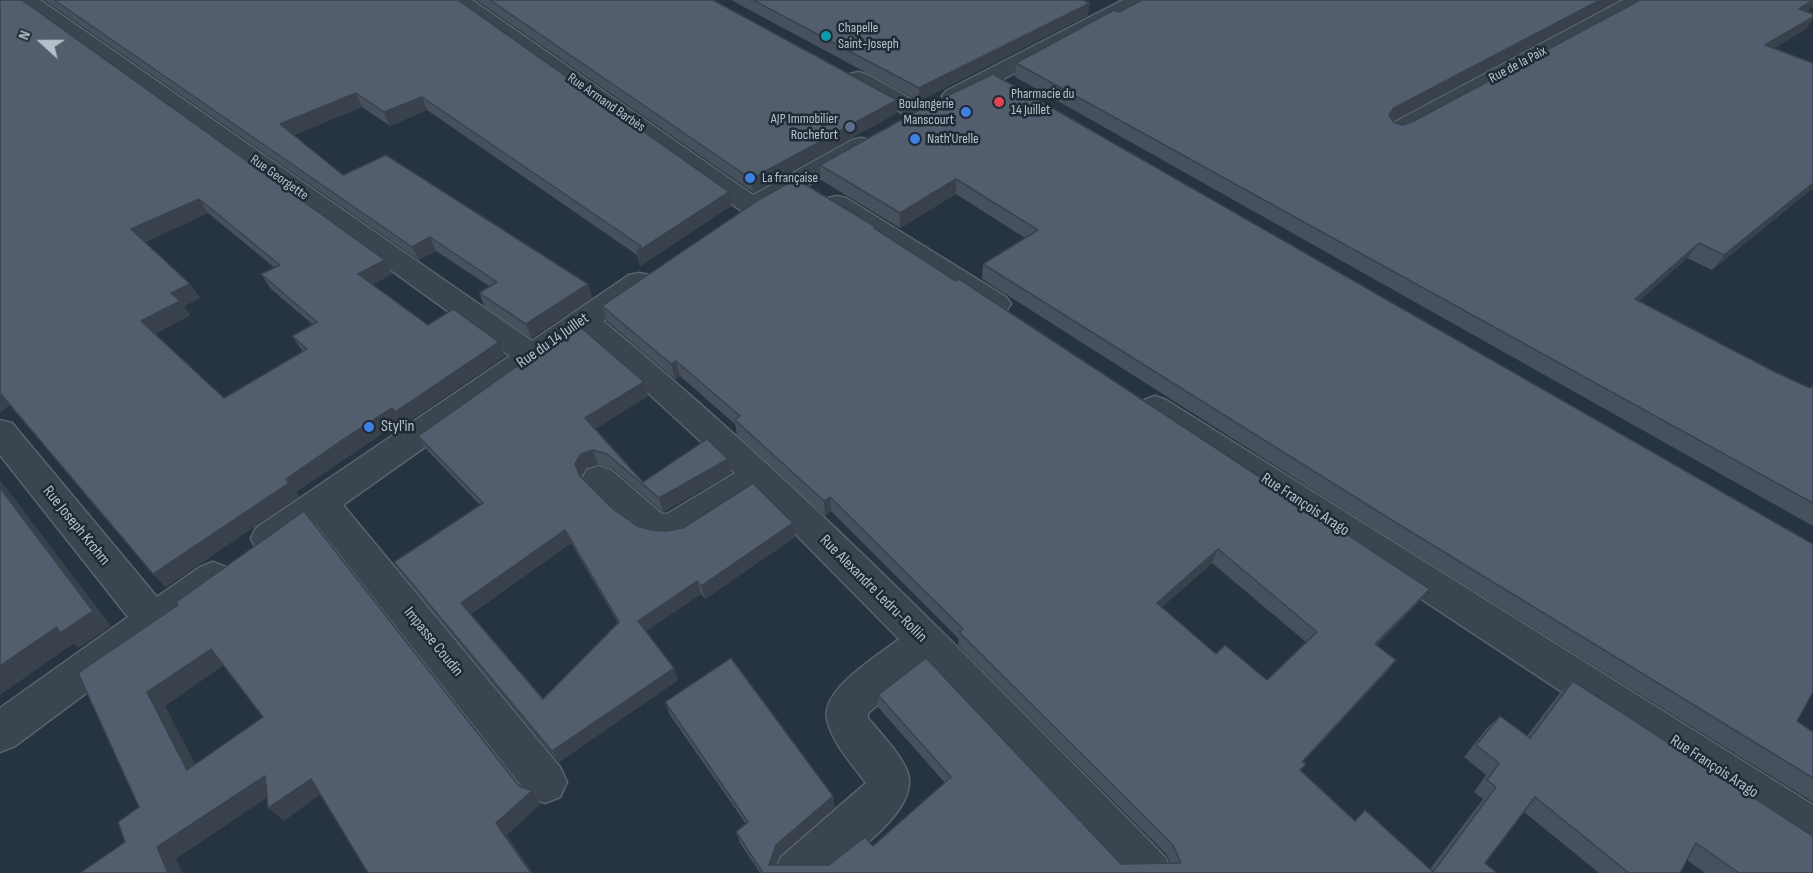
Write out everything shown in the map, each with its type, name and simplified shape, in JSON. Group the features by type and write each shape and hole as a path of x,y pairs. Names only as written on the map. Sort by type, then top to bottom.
{"street":[{"name":"Rue Georgette","path":"27,0 531,356"},
{"name":"Rue Armand Barbès","path":"459,0 742,213 797,179"},
{"path":"797,179 1138,0"},
{"name":"Rue de la Paix","path":"1397,130 1638,0"},
{"path":"836,68 919,113"},
{"path":"993,77 1024,95"},
{"path":"797,179 942,268 1018,318"},
{"name":"Rue du 14 Juillet","path":"0,732 320,502 662,266"},
{"name":"Rue Alexandre Ledru-Rollin","path":"583,320 659,382 759,474 1149,873"},
{"name":"Rue François Arago","path":"1133,394 1813,831"},
{"name":"Rue Joseph Krohm","path":"0,432 153,620"},
{"path":"599,479 651,526 666,530 673,529 759,474"},
{"name":"Impasse Coudin","path":"320,502 545,782"},
{"path":"797,873 876,804 886,792 888,778 851,729 846,710 851,701 925,642"}],"building":[{"path":"0,0 22,0 385,260 358,274 428,325 453,309 499,342 395,412 392,408 338,443 286,479 289,483 153,574 0,393","holes":["199,199 280,265 261,274 317,322 292,336 307,349 224,398 141,321 180,301 171,293 190,284 131,229"]},
{"path":"54,0 458,0 729,192 637,252 641,246 422,97 384,112 356,93 280,124 343,175 386,155 588,284 526,324 479,293 497,282 430,237 412,247"},
{"path":"490,0 713,0 897,100 751,179"},
{"path":"753,0 1083,0 1090,3 919,88"},
{"path":"1142,0 1600,0 1394,108 1389,115 1393,122 1403,125 1640,0 1813,0 1799,9 1813,14 1813,17 1765,45 1813,63 1813,183 1724,255 1699,243 1635,299 1775,372 1810,388 1813,385 1813,503 1016,63 1114,10 1119,12"},
{"path":"993,74 1813,544 1813,692 1797,721 1813,732 1813,778 1395,522 983,264 1038,230 956,179 900,213 820,165 928,105"},
{"path":"796,179 876,227 874,228 956,281 959,279 1430,589 1375,644 1396,660 1302,762 1306,764 1300,770 1355,821 1365,810 1433,872 1496,787 1487,780 1499,763 1476,745 1500,716 1530,738 1573,681 1813,836 1813,873 1739,873 1696,843 1680,873 1629,873 1535,797 1485,863 1497,873 763,873 736,832 748,822 665,702 731,658 833,796 776,845 769,865 829,865 865,837 873,846 951,777 878,695 926,658 1121,864 1181,863 1173,845 959,632 963,629 830,497 824,501 735,420 740,416 676,361 671,364 602,306 760,199","holes":["1218,549 1317,632 1267,680 1225,645 1216,654 1157,603"]},
{"path":"577,324 644,382 585,418 643,482 707,439 728,459 659,498 607,454 593,450 581,454 575,464 580,476 613,509 637,526 651,530 666,531 683,528 753,483 793,523 701,586 697,581 638,621 674,668 552,751 394,562 483,503 418,436","holes":["565,530 619,622 543,699 461,603"]},
{"path":"0,488 93,611 60,633 57,627 0,666"},
{"path":"304,511 519,786 532,791 496,823 531,873 368,873 311,779 268,808 265,776 157,847 168,873 80,873 125,842 118,822 139,807 78,673 178,605 176,602","holes":["211,649 263,717 187,770 147,692"]}],"place":[{"name":"Chapelle Saint-Joseph","path":"826,36"},
{"name":"Pharmacie du 14 Juillet","path":"999,102"},
{"name":"Boulangerie Manscourt","path":"966,112"},
{"name":"AJP Immobilier Rochefort","path":"850,127"},
{"name":"Nath'Urelle","path":"915,139"},
{"name":"La française","path":"750,178"},
{"name":"Styl'in","path":"369,427"}]}
